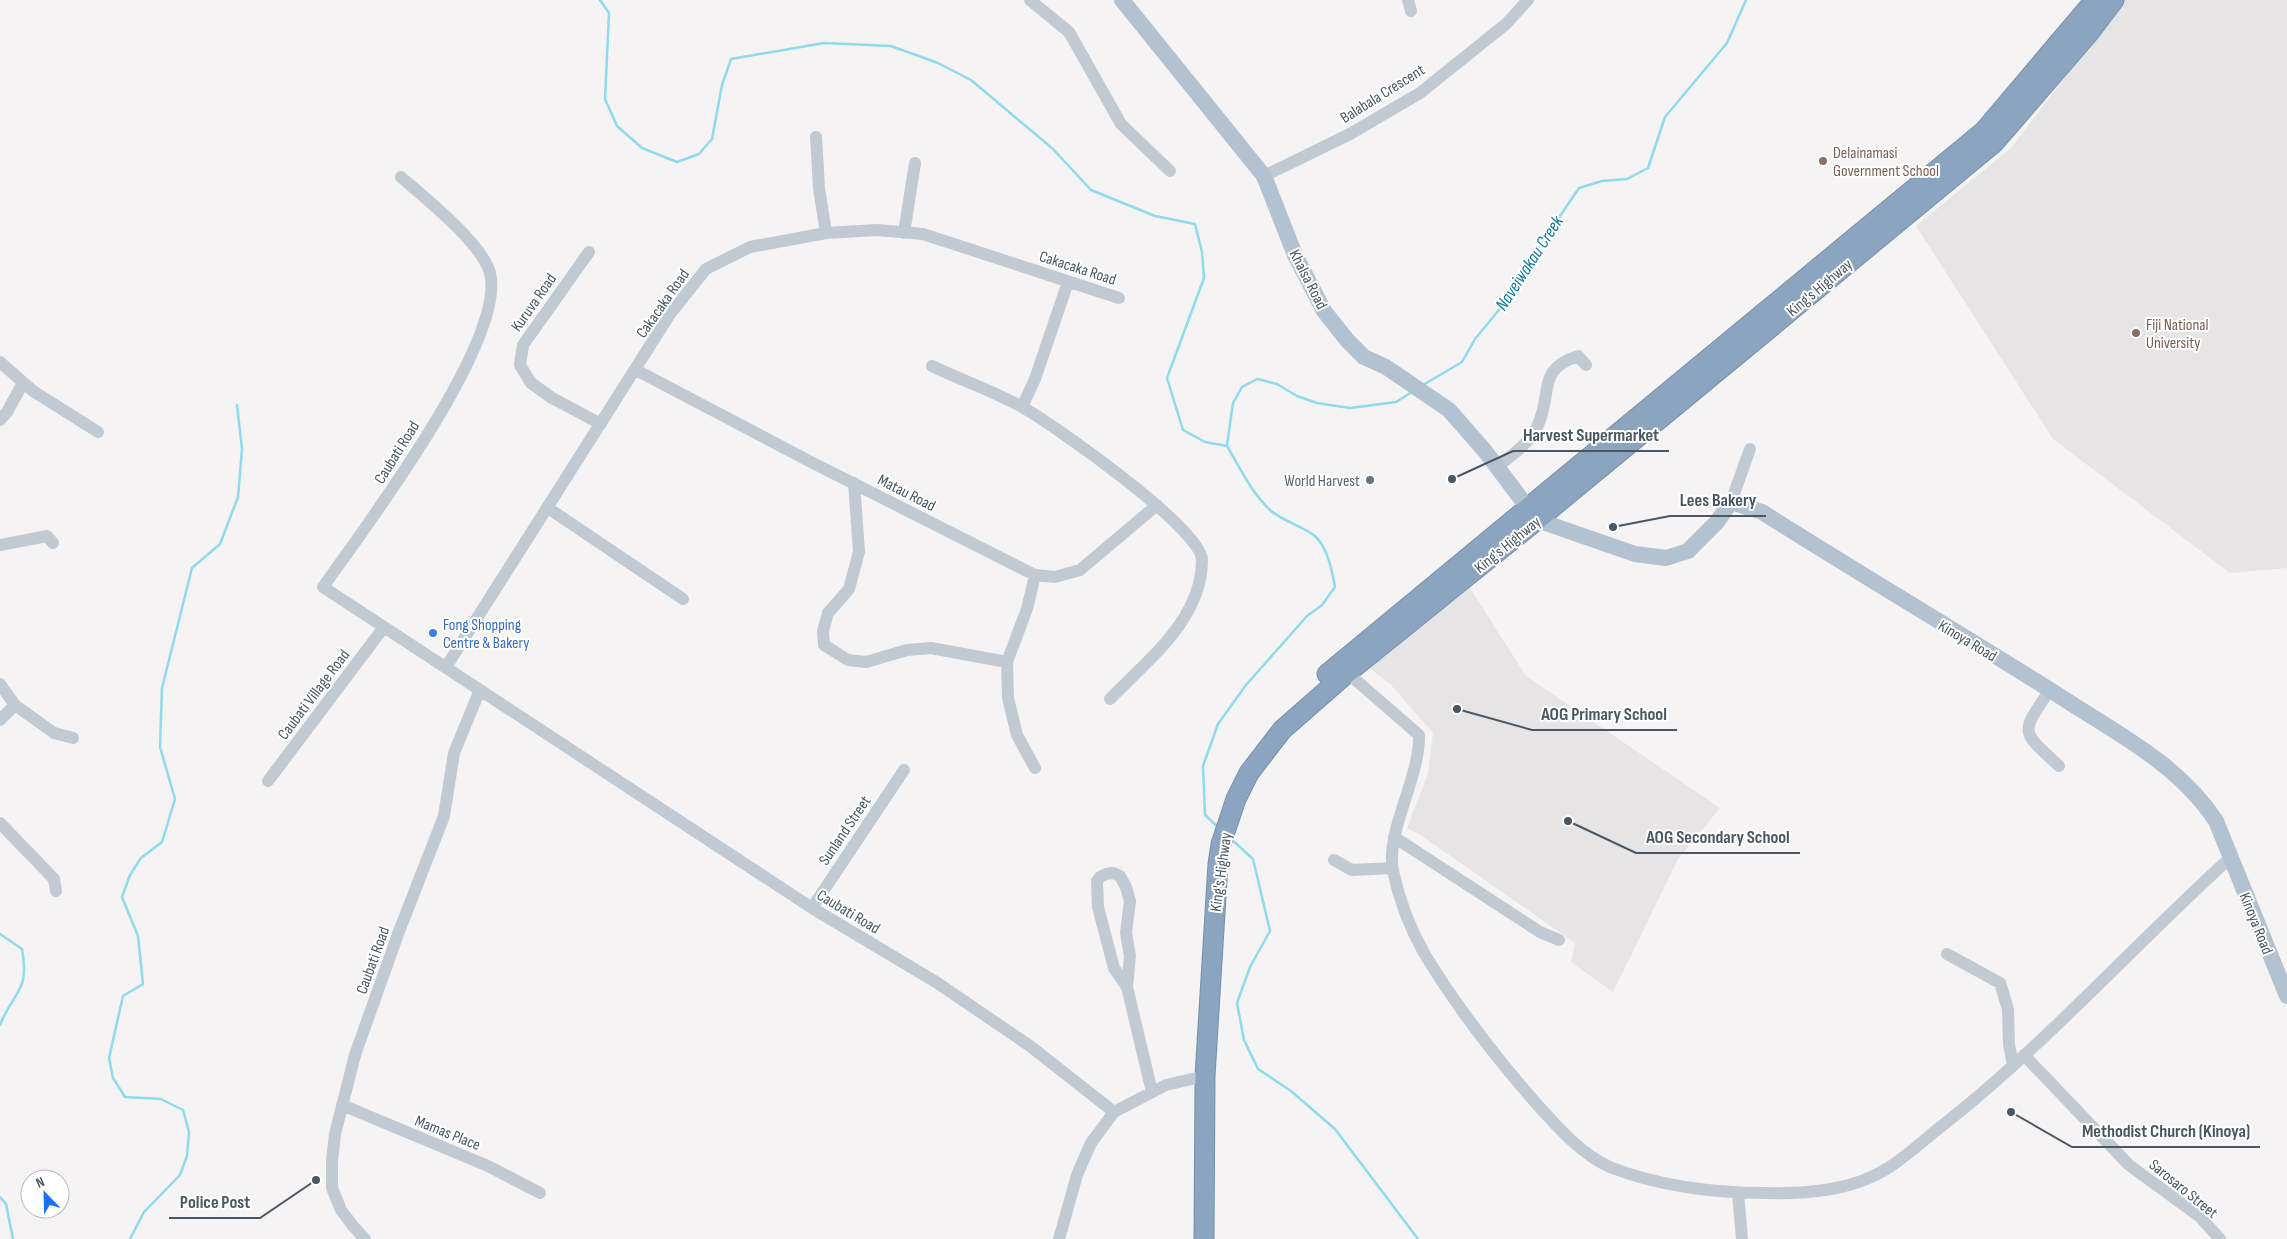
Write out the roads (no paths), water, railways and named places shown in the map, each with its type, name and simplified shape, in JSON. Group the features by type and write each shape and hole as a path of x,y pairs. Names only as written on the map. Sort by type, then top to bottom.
{"highway":[{"name":"King's Highway","path":"1533,513 1984,131 2095,0"},
{"name":"King's Highway","path":"1204,1239 1196,1000 1216,841 1222,822 1265,751 1282,730 1342,668 1994,143 2089,33 2114,0"},
{"name":"King's Highway","path":"1193,1239 1199,1076"}],"main road":[{"name":"Khalsa Road","path":"1122,0 1264,176 1295,254 1324,311 1347,340 1364,357 1386,366 1449,410 1533,513"},
{"path":"1533,513 1636,554 1666,558 1688,550 1717,522 1731,502"},
{"name":"Kinoya Road","path":"1731,502 1762,512 2050,690 2170,769 2206,805 2216,821 2287,996"}],"street":[{"path":"1030,0 1069,32 1121,124 1170,171"},
{"name":"Balabala Crescent","path":"1264,176 1350,134 1420,93 1506,24 1528,0"},
{"path":"816,137 819,188 826,234"},
{"path":"904,232 914,163"},
{"name":"Caubati Road","path":"401,177 459,227 490,273 492,297 483,330 468,364 399,479 323,586 812,908 936,982 1030,1046 1114,1112"},
{"name":"Cakacaka Road","path":"446,667 670,314 706,269 750,247 826,234 877,230 923,234 1119,298"},
{"name":"Kuruva Road","path":"589,252 523,345 520,365 531,383 552,398 601,424"},
{"path":"1022,407 1035,379 1068,282"},
{"path":"1497,467 1523,446 1538,426 1549,377 1561,362 1578,356 1586,365"},
{"path":"0,362 33,391 98,432"},
{"path":"932,366 1022,407 1157,504 1197,545 1202,558 1200,581 1192,604 1174,632 1110,699"},
{"name":"Matau Road","path":"636,370 1035,575 1055,577 1080,570 1157,504"},
{"path":"0,420 7,412 23,382"},
{"path":"1731,502 1750,449"},
{"path":"854,483 859,552 849,589 828,613 823,631 824,645 848,660 866,662 907,650 931,648 1007,662"},
{"path":"548,508 683,599"},
{"path":"0,545 47,536 53,543"},
{"path":"1035,575 1027,609 1007,662 1008,698 1017,735 1035,768"},
{"name":"Caubati Village Road","path":"268,781 384,627"},
{"path":"1342,668 1419,735 1415,772 1394,837 1392,868 1404,909 1424,953 1482,1038 1564,1136 1608,1166 1673,1185 1738,1193 1797,1194 1847,1186 1886,1169 1980,1095 2078,1006 2188,896 2230,858"},
{"path":"0,684 15,705 54,733 73,738"},
{"name":"Caubati Road","path":"365,1239 352,1226 332,1188 335,1134 358,1046 444,816 454,753 480,690"},
{"path":"2050,690 2028,721 2027,729 2031,740 2059,766"},
{"path":"0,720 15,705"},
{"name":"Sunland Street","path":"812,908 904,770"},
{"path":"0,823 54,879 56,890"},
{"path":"1394,837 1540,932 1559,940"},
{"path":"1334,860 1352,870 1392,868"},
{"path":"1127,987 1114,968 1098,906 1097,881 1106,874 1113,873 1120,876 1130,901 1126,933 1130,956 1127,987 1152,1092"},
{"path":"1947,954 2000,983 2008,1009 2009,1045 2013,1065"},
{"name":"Sarosaro Street","path":"2024,1055 2129,1165 2200,1217 2220,1239"},
{"path":"1059,1239 1077,1175 1091,1143 1114,1112 1166,1085 1199,1076"},
{"name":"Mamas Place","path":"342,1106 488,1166 540,1193"},
{"path":"1738,1193 1742,1239"}],"waterway":[{"path":"600,0 609,13 605,99 617,126 642,148 677,162 699,154 712,139 722,85 731,59 824,43 891,46 938,63 971,80 1053,149 1091,190 1155,216 1195,224 1202,252 1204,278 1167,378 1183,430 1205,442 1227,446 1251,488 1263,503 1281,518 1316,537 1324,548 1331,567 1335,587 1322,605 1307,616 1246,685 1218,724 1203,766 1205,815 1219,828"},
{"name":"Naveiwakau Creek","path":"1423,385 1462,362 1475,339 1512,294 1532,257 1579,188 1602,181 1627,179 1648,168 1665,117 1727,43 1746,0"},
{"name":"Naveiwakau Creek","path":"1227,445 1233,403 1242,387 1257,379 1277,384 1297,396 1317,403 1350,408 1396,402 1412,392"},
{"path":"130,1239 144,1212 180,1175 187,1156 189,1132 183,1110 161,1099 125,1097 113,1078 109,1058 123,996 143,984 138,936 122,897 130,875 141,858 162,842 175,799 160,747 162,688 192,568 220,544 238,497 242,449 237,405"},
{"path":"1230,838 1253,859 1270,931 1250,967 1237,1003 1244,1040 1258,1069 1291,1091 1335,1129 1418,1239"},
{"path":"0,934 22,949 24,963 22,983 0,1025"},
{"path":"0,1197 6,1204 13,1239"}],"place":[{"name":"Delainamasi Government School","path":"1823,161"},
{"name":"Fiji National University","path":"2136,333"},
{"name":"Harvest Supermarket","path":"1452,479"},
{"name":"World Harvest","path":"1370,480"},
{"name":"Lees Bakery","path":"1613,527"},
{"name":"Fong Shopping Centre & Bakery","path":"433,633"},
{"name":"AOG Primary School","path":"1457,709"},
{"name":"AOG Secondary School","path":"1568,821"},
{"name":"Methodist Church (Kinoya)","path":"2011,1112"},
{"name":"Police Post","path":"316,1180"}]}
